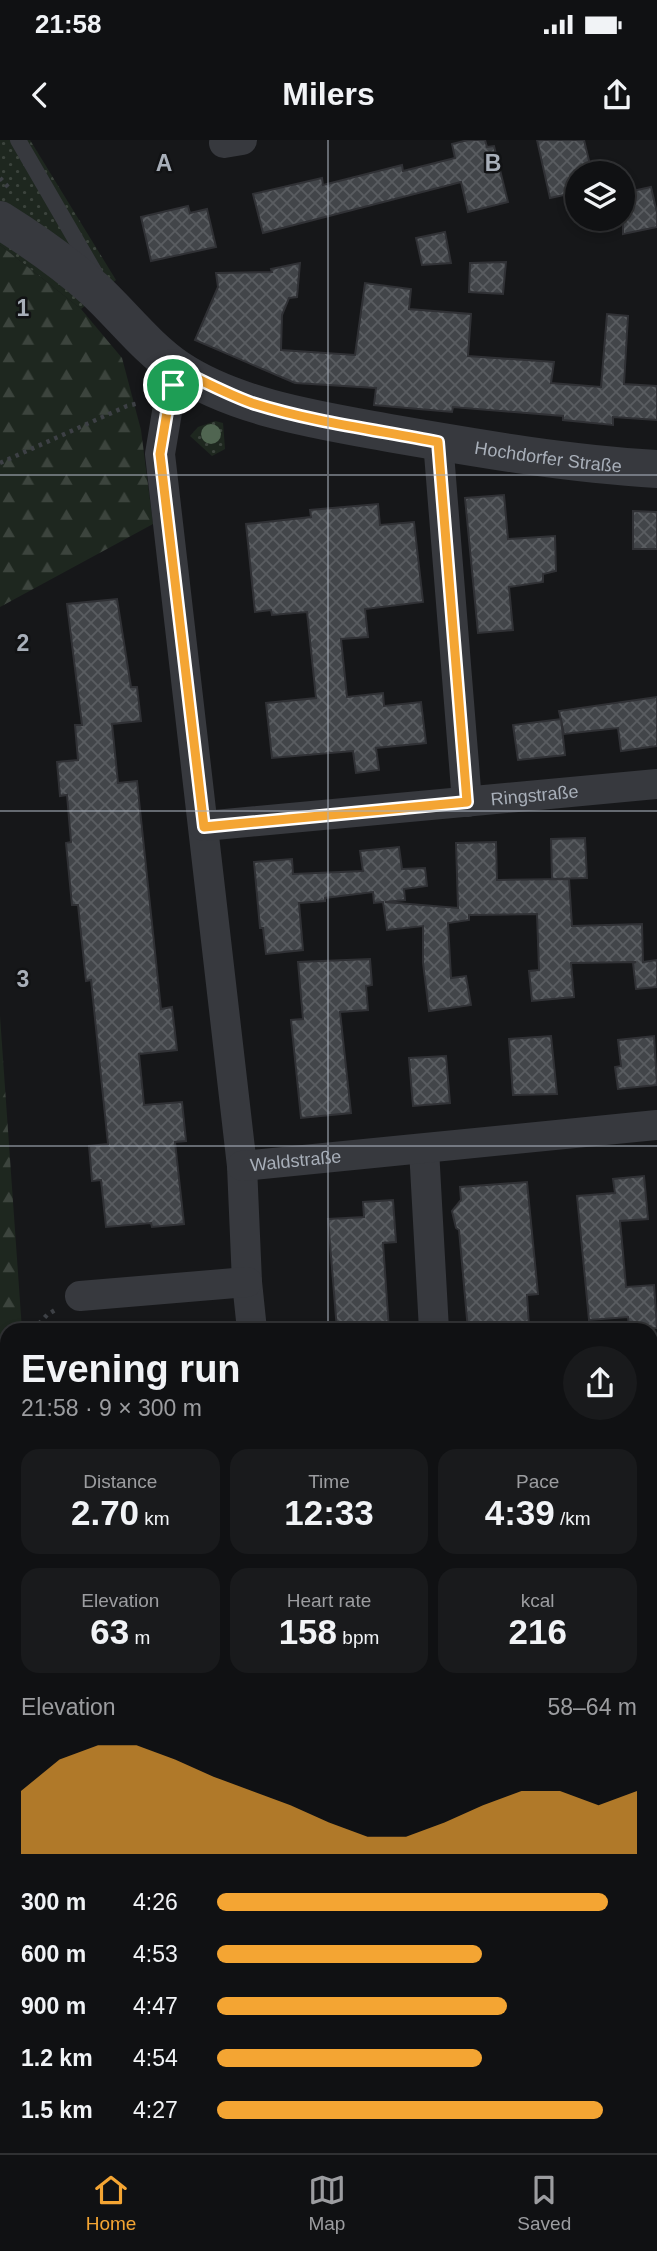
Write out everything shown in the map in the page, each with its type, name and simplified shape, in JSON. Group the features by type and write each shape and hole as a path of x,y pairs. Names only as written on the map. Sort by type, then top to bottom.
{"street":[{"name":"Hochdorfer Straße","path":"0,220 31,239 93,289 146,341 174,381 213,387 253,403 438,442 603,466 657,469"},
{"path":"174,381 160,454 242,1166"},
{"path":"438,442 467,802"},
{"name":"Ringstraße","path":"204,827 657,784"},
{"name":"Waldstraße","path":"251,1323 242,1166 657,1125"},
{"path":"424,1149 434,1323"},
{"path":"80,1296 247,1282"}],"lane":[{"path":"18,140 97,277 93,289"}],"path":[{"path":"0,463 127,406 174,381"}],"green space":[{"path":"0,140 30,140 116,280 81,309 0,245"},
{"path":"0,245 81,309 122,358 141,430 153,524 0,607"},
{"path":"215,421 223,423 225,449 212,456 190,436 198,427"},
{"path":"0,1016 22,1323 0,1323"}],"building":[{"path":"485,140 487,147 494,146 508,202 468,212 461,182 263,233 253,194 322,178 323,185 402,165 403,171 455,158 452,144"},
{"path":"537,140 584,140 589,161 565,161 565,195 550,198"},
{"path":"651,187 657,227 623,234 623,231 635,231 635,190"},
{"path":"188,206 190,213 207,209 216,247 151,261 141,217"},
{"path":"445,232 451,263 422,265 416,238"},
{"path":"506,262 503,294 469,292 470,263"},
{"path":"300,263 297,297 289,298 282,315 281,350 355,355 365,283 411,289 409,309 471,314 468,356 554,362 551,383 601,387 607,314 628,316 624,384 657,386 657,420 613,417 613,425 563,420 563,416 453,407 452,412 374,405 376,388 295,383 195,340 218,287 216,273 272,272 271,269"},
{"path":"504,495 508,539 555,536 556,571 543,574 543,582 509,587 513,630 478,633 465,498"},
{"path":"378,504 380,525 414,522 423,602 365,609 368,637 341,639 347,697 383,693 384,706 421,702 426,743 376,748 379,770 356,773 353,751 272,758 266,703 316,698 307,612 272,615 271,610 255,612 246,524 311,517 310,510"},
{"path":"633,511 657,512 657,549 633,549"},
{"path":"117,599 131,687 137,687 141,721 112,724 118,783 137,781 161,1009 172,1007 177,1050 139,1054 144,1105 182,1102 186,1141 175,1142 184,1224 152,1227 151,1223 106,1227 101,1180 92,1181 89,1146 108,1144 91,980 86,981 78,905 72,905 66,843 71,842 67,795 60,796 57,762 78,760 75,725 82,725 67,604"},
{"path":"657,697 657,746 621,751 618,728 564,734 559,711"},
{"path":"561,719 565,755 518,760 513,725"},
{"path":"585,838 587,878 552,879 551,839"},
{"path":"496,842 497,880 569,879 572,926 642,924 643,962 657,960 657,987 636,989 633,963 636,962 571,963 574,997 532,1001 529,971 539,970 537,914 469,915 469,920 448,923 451,978 466,976 471,1005 429,1011 423,963 423,926 387,930 383,902 374,903 373,892 299,903 303,950 266,954 263,928 260,928 254,862 292,859 293,874 363,871 360,851 399,847 402,869 425,868 427,886 404,889 405,900 385,902 458,908 456,843"},
{"path":"370,959 372,985 366,986 368,1010 340,1012 351,1113 301,1118 291,1020 303,1019 298,962"},
{"path":"551,1036 557,1094 513,1095 509,1039"},
{"path":"654,1036 657,1085 618,1089 615,1067 621,1066 618,1040"},
{"path":"446,1056 450,1103 413,1106 409,1058"},
{"path":"644,1176 648,1219 620,1221 626,1287 654,1285 657,1323 628,1323 628,1317 589,1320 577,1196 615,1193 613,1179"},
{"path":"527,1182 538,1294 527,1295 529,1323 467,1323 459,1230 456,1228 452,1211 461,1200 460,1187"},
{"path":"393,1200 396,1242 383,1243 389,1323 336,1323 328,1219 364,1217 363,1202"}],"route":[{"path":"178,369 253,403 438,442 467,802 204,827 160,454 173,385 178,369"}]}
